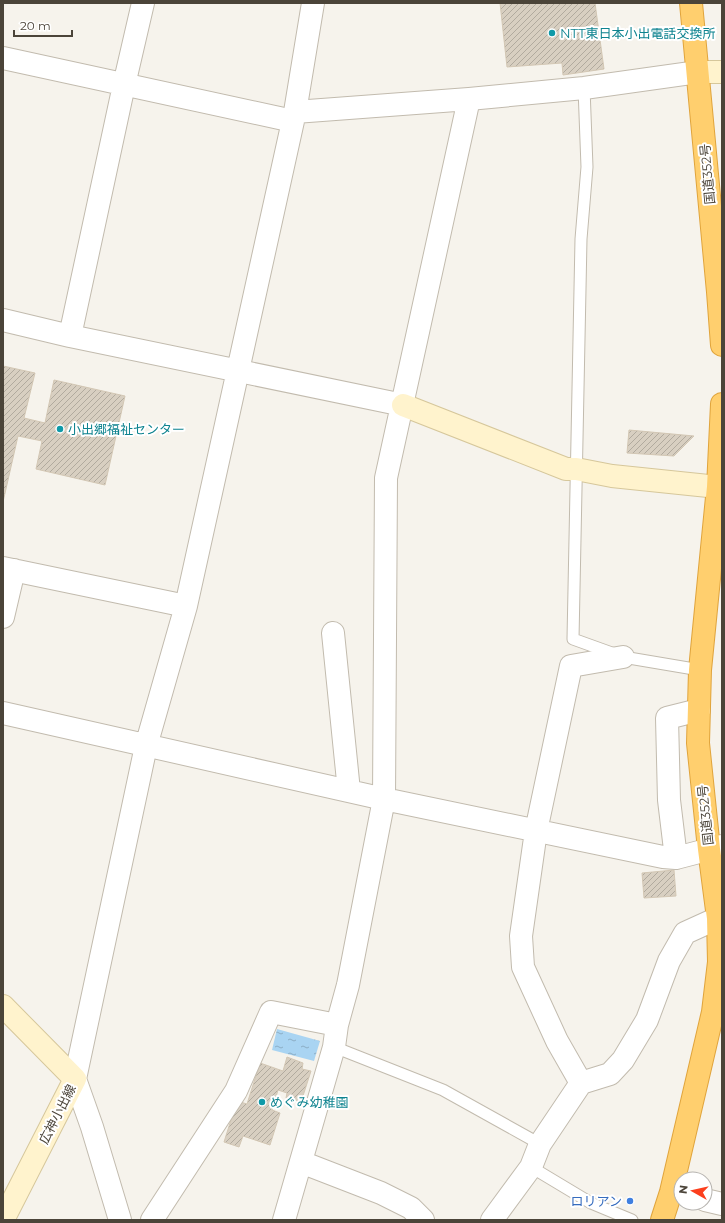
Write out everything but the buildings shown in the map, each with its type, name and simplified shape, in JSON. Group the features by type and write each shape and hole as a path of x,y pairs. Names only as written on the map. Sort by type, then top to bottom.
{"highway":[{"name":"国道352号","path":"691,3 698,72 715,186 718,292 722,345"},
{"name":"国道352号","path":"680,1171 713,1012 721,962 715,848 698,743 700,670 718,487 722,404"},
{"name":"国道352号","path":"662,1220 673,1199"}],"street":[{"path":"70,336 124,85 144,3"},
{"path":"120,1220 92,1127 75,1079 146,746 186,606 294,116 313,3"},
{"path":"3,58 124,85 294,116 584,88 698,72 722,72"},
{"path":"284,1220 334,1047 337,1025 348,985 384,799 386,478 469,99"},
{"path":"3,320 70,336 403,405 566,469 576,469 612,476 718,487"},
{"path":"3,617 8,569 186,606"},
{"path":"333,633 349,790"},
{"path":"581,1083 556,1041 523,967 521,936 536,831 570,666 623,657"},
{"path":"676,858 669,800 667,718 699,710"},
{"path":"3,713 384,799 663,857 676,858 715,848"},
{"path":"492,1220 531,1167 540,1144 581,1083 610,1074 623,1060 647,1020 669,961 685,933 718,918"},
{"name":"広神小出線","path":"3,1006 75,1079 4,1220"},
{"path":"152,1220 236,1091 270,1012 337,1025"},
{"path":"301,1162 381,1193 411,1208 423,1220"}],"lane":[{"path":"584,88 587,168 581,239 574,638 623,657 700,670"},
{"path":"334,1047 443,1090 540,1144"},
{"path":"531,1167 591,1203 632,1220"}],"water":[{"path":"277,1029 320,1041 314,1061 272,1050"}],"place":[{"name":"NTT東日本小出電話交換所","path":"552,33"},
{"name":"小出郷福祉センター","path":"60,429"},
{"name":"めぐみ幼稚園","path":"262,1102"},
{"name":"ロリアン","path":"630,1201"}]}
